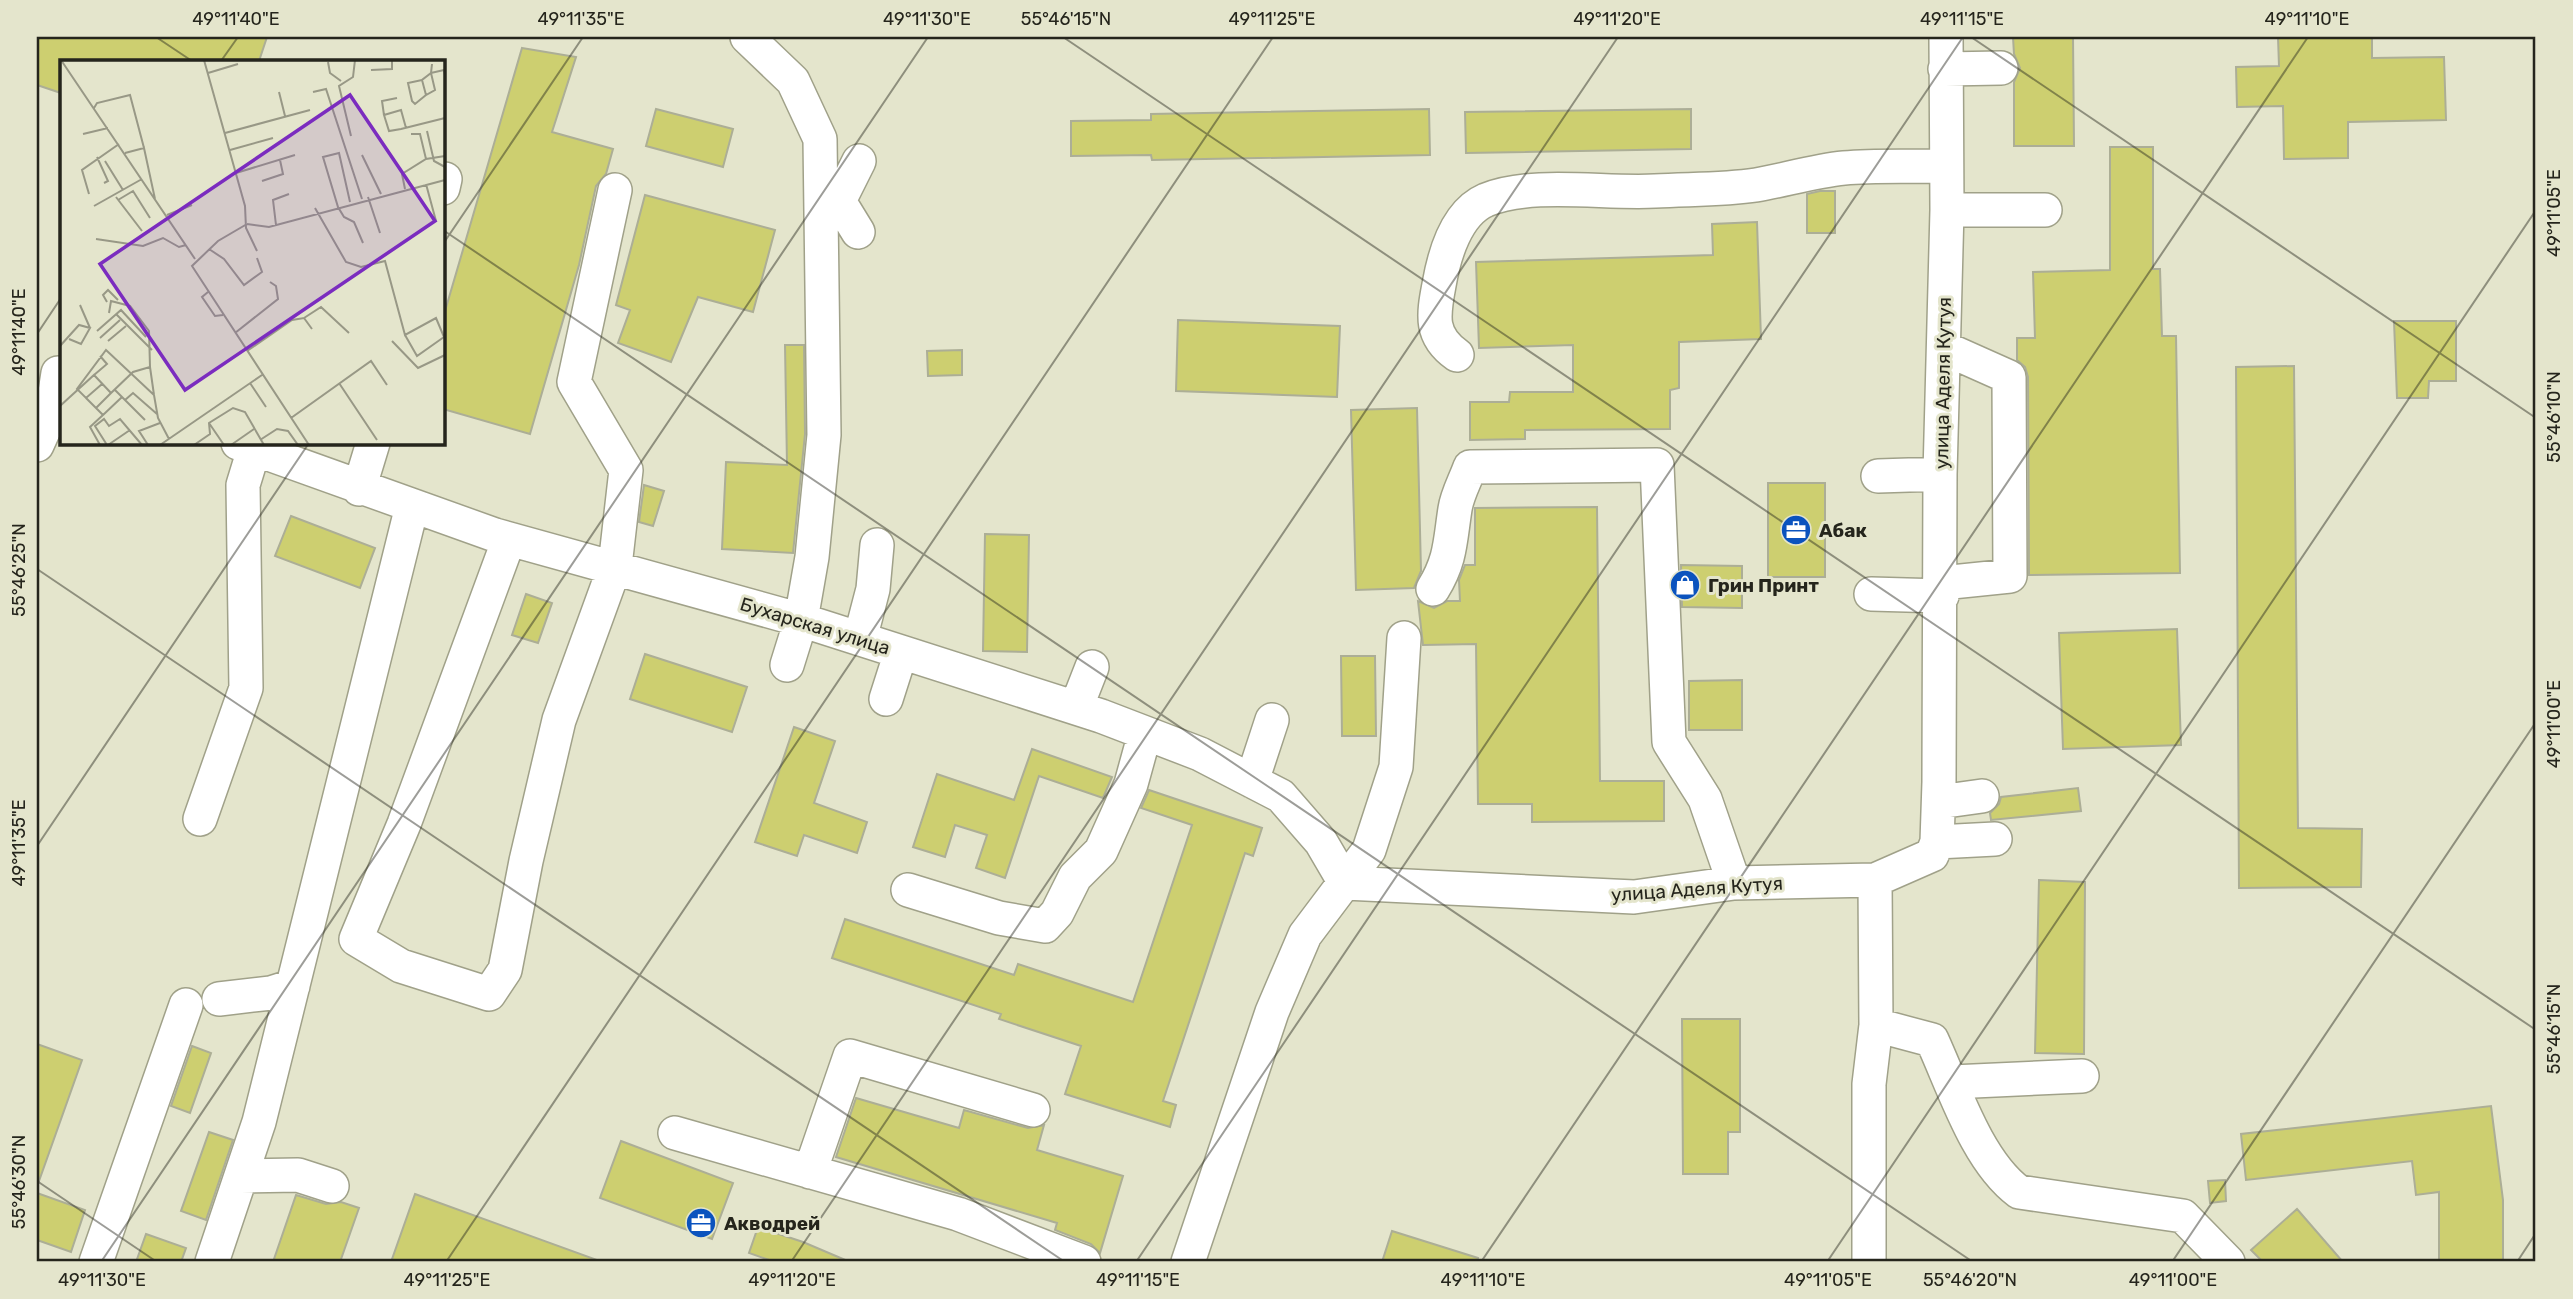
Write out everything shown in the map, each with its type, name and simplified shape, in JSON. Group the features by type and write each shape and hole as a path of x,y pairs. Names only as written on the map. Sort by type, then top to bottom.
{"street":[{"path":"747,37 793,81 820,139 830,199 824,435 812,557 801,620 787,665"},
{"path":"1946,53 2001,68"},
{"name":"улица Аделя Кутуя","path":"1345,883 1634,897 1734,883 1874,880 1932,855 1937,842 1939,802 1942,590 1940,474 1947,210 1946,53"},
{"path":"830,199 859,161"},
{"path":"1457,355 1442,345 1435,325 1436,302 1442,270 1454,236 1465,218 1484,201 1516,192 1640,192 1740,186 1844,168 1945,166"},
{"path":"509,538 404,824 356,939 401,965 489,994 505,970 526,861 559,720 615,566 625,470 574,382 615,190"},
{"path":"830,199 858,232"},
{"path":"1947,210 2045,210"},
{"path":"1871,594 1942,590 2010,576 2009,377 1944,348"},
{"path":"37,445 52,412 52,371"},
{"path":"359,489 373,444"},
{"path":"200,819 246,688 243,485 246,446"},
{"name":"Бухарская улица","path":"246,446 359,489 509,538 801,620 1076,708 1200,754 1281,796 1321,842 1345,883"},
{"path":"1433,589 1450,552 1455,507 1470,467 1657,465 1669,742 1706,799 1734,883"},
{"path":"1878,476 1940,474"},
{"path":"212,1262 259,1122 412,506"},
{"path":"860,639 873,589 877,545"},
{"path":"1188,1262 1272,1012 1305,935 1369,850 1396,767 1404,638"},
{"path":"886,699 901,652"},
{"path":"1076,708 1092,667"},
{"path":"1251,781 1272,720"},
{"path":"908,890 999,918 1045,926 1057,913 1074,877 1101,851 1130,783 1145,733"},
{"path":"1939,802 1982,796"},
{"path":"1937,842 1995,839"},
{"path":"1869,1262 1855,1084 1876,1025 1874,880"},
{"path":"219,999 271,993 293,986"},
{"path":"96,1262 186,1005"},
{"path":"1876,1025 1932,1040 1985,1154 2001,1179 2019,1192 2183,1216 2228,1262"},
{"path":"810,1172 850,1056 1033,1110"},
{"path":"1952,1082 2082,1076"},
{"path":"675,1133 958,1214 1084,1262"},
{"path":"241,1176 298,1175 332,1186"}],"building":[{"path":"37,37 267,37 259,60 60,60 60,93 37,85"},
{"path":"2013,37 2073,37 2074,146 2014,146 2014,82 2020,68 2014,54"},
{"path":"2278,37 2372,37 2372,58 2444,57 2446,120 2348,122 2348,158 2284,159 2283,106 2237,107 2236,67 2279,66"},
{"path":"522,48 576,57 552,132 613,149 606,174 596,186 579,265 530,434 444,409 444,315"},
{"path":"656,109 733,129 723,167 646,146"},
{"path":"1429,109 1430,155 1152,160 1151,155 1071,156 1071,121 1151,120 1151,114"},
{"path":"1691,109 1691,149 1466,153 1465,112"},
{"path":"2110,147 2153,147 2153,269 2160,269 2162,336 2176,336 2180,573 2029,575 2028,377 2025,367 2017,360 2017,338 2035,338 2033,272 2110,270"},
{"path":"1835,191 1835,233 1807,233 1807,194"},
{"path":"645,195 775,230 753,312 698,297 671,362 618,343 630,310 616,305"},
{"path":"1757,222 1761,339 1679,342 1679,388 1670,390 1670,429 1525,430 1525,439 1470,440 1470,402 1509,402 1510,392 1573,392 1573,345 1479,348 1476,262 1713,255 1712,224"},
{"path":"1178,320 1340,326 1337,397 1176,391"},
{"path":"2394,321 2456,321 2456,381 2429,381 2428,398 2397,398"},
{"path":"785,345 804,345 805,434 793,553 722,549 726,462 787,465"},
{"path":"962,350 962,375 928,376 927,351"},
{"path":"2294,366 2298,828 2362,829 2361,887 2239,888 2236,367"},
{"path":"1417,408 1421,571 1414,588 1356,590 1351,410"},
{"name":"Абак","path":"1768,483 1825,483 1825,577 1768,577"},
{"path":"644,485 664,491 653,526 639,522"},
{"path":"1597,507 1600,781 1664,781 1664,821 1532,822 1532,804 1478,804 1476,644 1423,645 1418,601 1434,608 1447,601 1460,601 1459,580 1465,565 1475,565 1475,508"},
{"path":"291,516 375,548 360,588 275,556"},
{"path":"985,534 1029,535 1027,652 983,651"},
{"path":"1681,565 1742,566 1742,608 1682,607"},
{"path":"526,594 552,603 538,643 512,635"},
{"path":"2177,629 2181,745 2063,749 2059,633"},
{"path":"645,654 747,687 732,732 630,699"},
{"path":"1341,656 1375,656 1376,736 1342,736"},
{"path":"1742,680 1742,730 1689,730 1689,681"},
{"path":"794,727 835,741 814,803 867,822 857,853 804,835 797,856 755,842"},
{"path":"1032,749 1112,777 1103,798 1039,776 1005,878 976,868 987,835 955,825 945,857 913,847 937,774 1014,800"},
{"path":"2078,788 2081,811 1991,820 1990,813 1999,804 2001,797"},
{"path":"1149,790 1262,828 1253,856 1245,853 1163,1101 1176,1105 1170,1127 1065,1094 1081,1046 999,1019 1001,1014 832,958 845,919 1014,975 1018,964 1133,1002 1192,825 1141,808"},
{"path":"2039,880 2085,882 2084,1054 2035,1053"},
{"path":"1682,1019 1740,1019 1740,1132 1728,1132 1728,1174 1683,1174"},
{"path":"37,1044 82,1060 39,1181 37,1181"},
{"path":"192,1046 211,1053 190,1113 171,1106"},
{"path":"856,1098 959,1128 964,1110 1028,1128 1044,1125 1037,1150 1123,1176 1100,1253 1091,1244 1055,1230 1057,1223 836,1157"},
{"path":"2491,1106 2503,1200 2503,1262 2439,1262 2439,1192 2416,1195 2412,1161 2246,1180 2241,1134"},
{"path":"209,1132 233,1140 206,1220 181,1211"},
{"path":"621,1141 733,1183 712,1239 600,1198"},
{"path":"2225,1180 2226,1201 2210,1203 2208,1181"},
{"path":"37,1193 85,1210 71,1252 37,1240"},
{"path":"415,1194 597,1260 391,1262"},
{"path":"296,1195 326,1204 341,1202 359,1208 340,1262 273,1262"},
{"path":"2297,1209 2343,1262 2263,1262 2251,1250"},
{"path":"758,1227 850,1262 775,1262 749,1253"},
{"path":"1392,1231 1478,1258 1477,1262 1382,1262"},
{"path":"146,1234 186,1248 181,1262 136,1262"}],"place":[{"name":"Абак","path":"1796,530"},
{"name":"Грин Принт","path":"1685,585"},
{"name":"Акводрей","path":"701,1223"}]}
